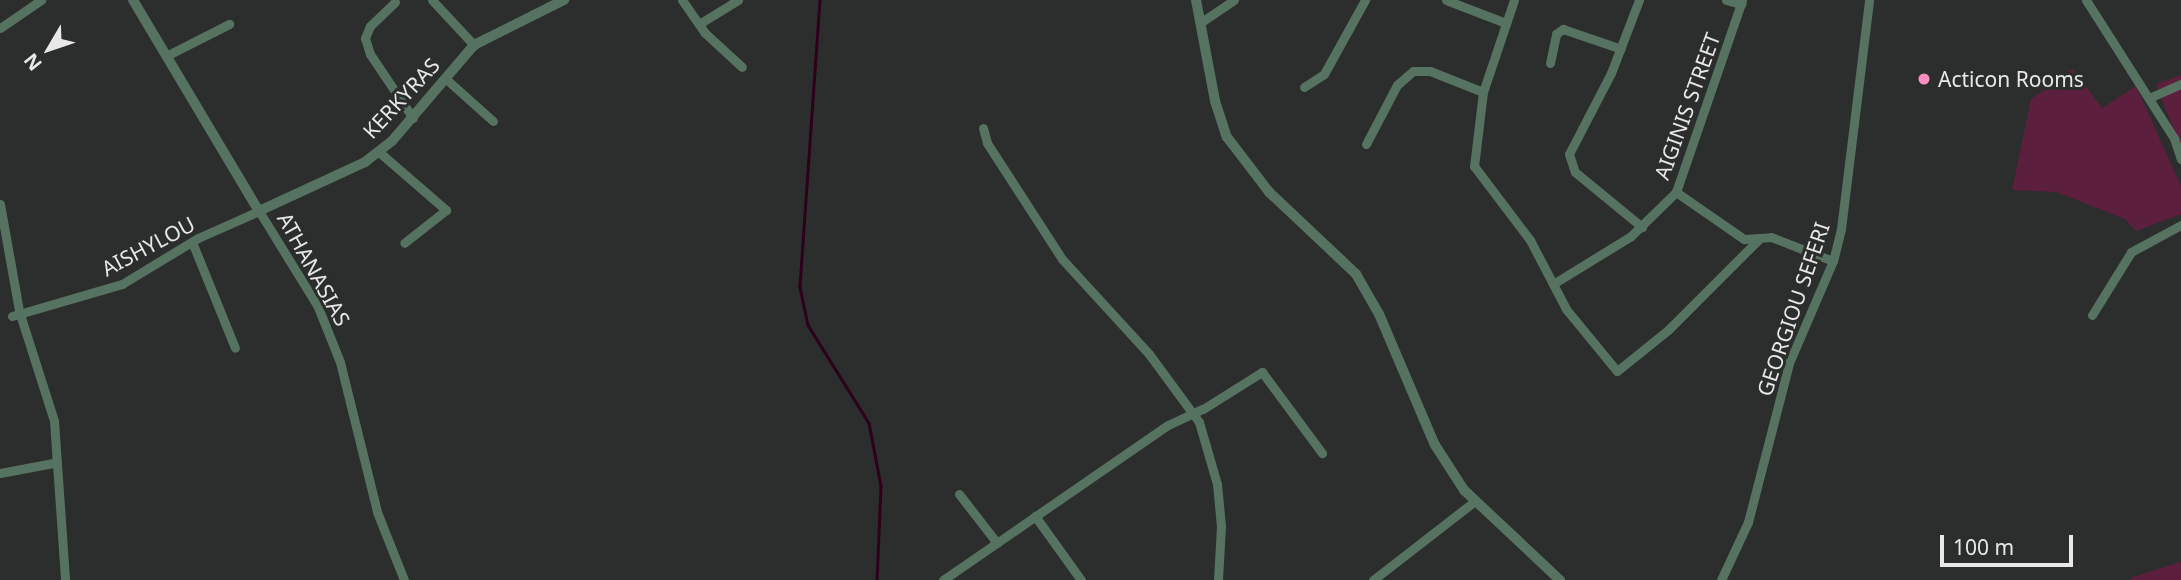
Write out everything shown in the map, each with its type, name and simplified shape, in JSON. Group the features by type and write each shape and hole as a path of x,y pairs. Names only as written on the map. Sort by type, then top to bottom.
{"street":[{"path":"0,28 41,0"},
{"name":"ATHANASIAS","path":"133,0 318,307 340,362 377,512 404,580"},
{"path":"432,0 474,45"},
{"name":"KERKYRAS","path":"259,211 351,170 379,152 413,118 474,45 564,0"},
{"path":"682,0 699,24 742,67"},
{"path":"699,24 737,0"},
{"path":"1196,0 1215,102 1227,137 1269,192 1356,274 1379,314 1434,445 1475,502 1560,580"},
{"path":"1200,23 1234,0"},
{"path":"1304,87 1324,74 1365,0"},
{"path":"1446,0 1506,23"},
{"path":"1514,0 1483,92 1474,166 1530,240 1566,309 1617,371 1668,330 1758,240"},
{"path":"1639,0 1621,49 1571,145 1569,159 1575,172 1642,227"},
{"path":"1726,0 1742,2"},
{"name":"GEORGIOU SEFERI","path":"1721,580 1748,522 1789,363 1833,261 1851,173 1869,0"},
{"path":"2086,0 2149,98 2181,159"},
{"path":"396,2 370,26 365,38 370,54 413,118"},
{"name":"AIGINIS STREET","path":"1553,284 1642,227 1676,191 1742,2"},
{"path":"166,56 229,24"},
{"path":"1550,63 1556,34 1563,29 1621,49"},
{"path":"1366,144 1397,85 1413,71 1430,71 1483,92"},
{"path":"446,79 493,121"},
{"path":"2149,98 2181,84"},
{"path":"983,128 987,143 1062,260 1149,354 1194,414 1217,484 1218,580"},
{"path":"379,152 446,210 404,243"},
{"path":"1676,191 1735,235 1758,240 1770,237 1833,261"},
{"path":"0,204 15,313 54,421 53,463 65,580"},
{"name":"AISHYLOU","path":"15,313 122,284 192,242 259,211"},
{"path":"2092,314 2131,252 2181,225"},
{"path":"192,242 235,348"},
{"path":"943,580 1168,425 1194,414 1262,372 1322,453"},
{"path":"0,473 53,463"},
{"path":"959,494 997,542"},
{"path":"1373,580 1475,502"},
{"path":"1035,516 1081,580"}],"shaded area":[{"path":"2073,69 2102,108 2136,86 2181,186 2181,214 2136,231 2125,219 2056,192 2012,190 2031,99"},
{"path":"2181,75 2181,149 2156,84"},
{"path":"2181,562 2181,580 2130,580 2133,577"}],"waterway":[{"path":"820,0 800,287 808,325 869,423 881,486 877,580"}],"place":[{"name":"Acticon Rooms","path":"1924,79"}]}
